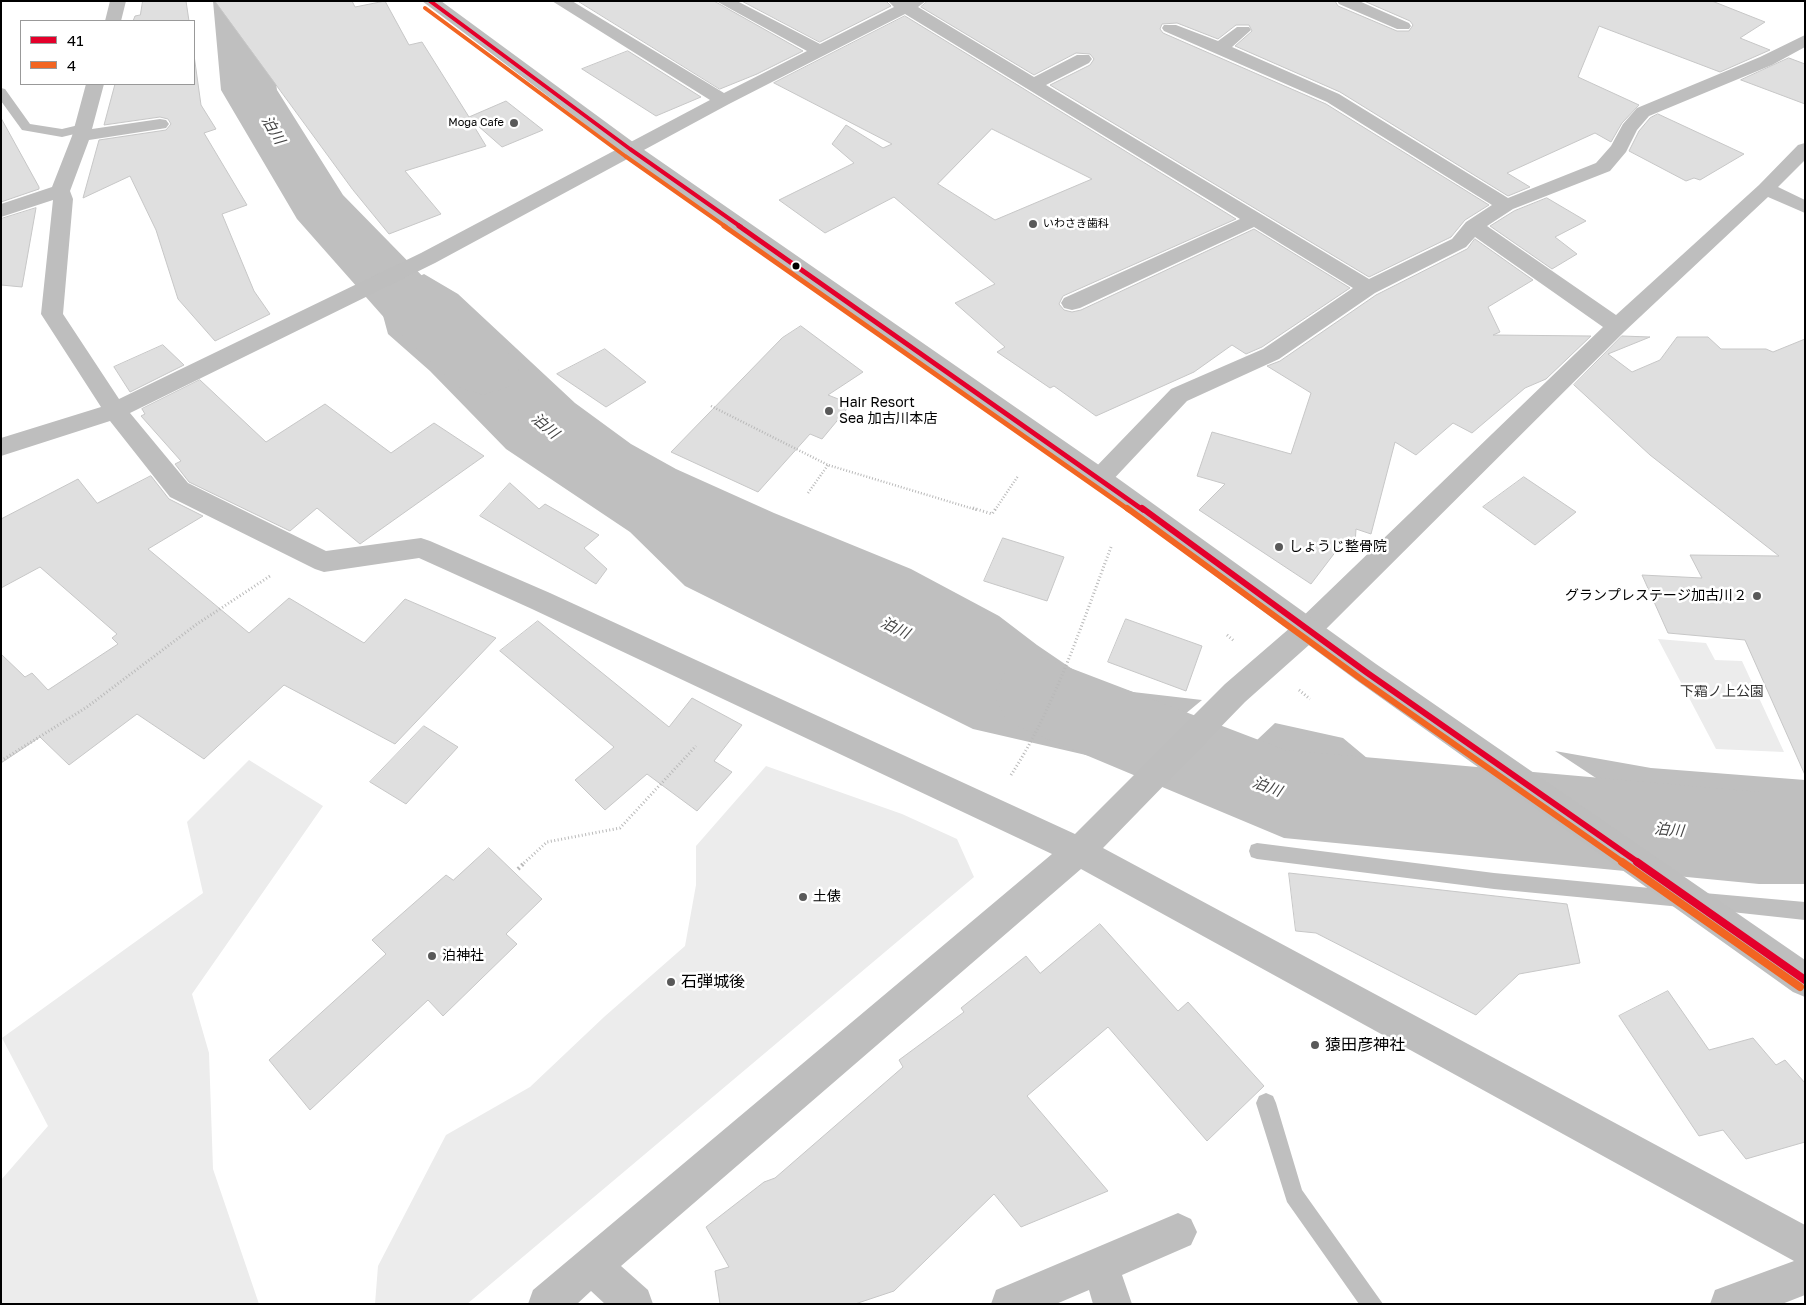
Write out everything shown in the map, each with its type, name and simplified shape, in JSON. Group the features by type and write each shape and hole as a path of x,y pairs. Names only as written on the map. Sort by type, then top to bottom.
{"street":[{"path":"113,20 118,1"},
{"path":"430,1 630,149 1100,478 1366,672 1804,979"},
{"path":"560,1 723,100"},
{"path":"724,1 821,50"},
{"path":"1345,1 1403,26"},
{"path":"1,447 115,411 163,386 348,298 428,258 907,3 1034,84 1368,288"},
{"path":"1170,28 1333,98 1506,205"},
{"path":"1220,48 1244,30"},
{"path":"1100,478 1179,395 1271,354 1368,288 1459,243 1473,226 1506,205 1603,167 1619,148 1629,128 1643,112 1766,61 1805,40"},
{"path":"1034,84 1083,59"},
{"path":"95,85 82,132 60,190 63,199 52,314 115,411 179,490 324,562 421,548 550,605 1080,851 1805,1246"},
{"path":"82,132 160,124"},
{"path":"547,1304 1080,851 1235,694 1308,629 1617,326 1766,189 1805,149"},
{"path":"1766,189 1805,207"},
{"path":"1,211 60,190"},
{"path":"1072,303 1256,220"},
{"path":"1473,226 1617,326"},
{"path":"1010,1304 1178,1232"},
{"path":"592,1266 634,1304"},
{"path":"1100,1266 1113,1304"},
{"path":"1729,1304 1805,1276"}],"lane":[{"path":"1,92 26,127 62,132 82,132"}],"path":[{"path":"710,406 828,465 992,514 1018,476"},
{"path":"808,493 828,465"},
{"path":"1024,755 1070,656 1111,547"},
{"path":"1,761 87,707 197,624 306,553"},
{"path":"518,869 547,842 620,828 696,746"}],"green space":[{"name":"下霜ノ上公園","path":"1658,639 1706,643 1715,660 1742,661 1784,752 1716,749"},
{"path":"249,760 323,806 192,994 209,1053 213,1169 259,1304 1,1304 1,1180 48,1126 2,1038 203,893 187,822"},
{"path":"766,766 902,814 957,839 974,877 467,1304 375,1304 378,1266 446,1135 530,1087 604,1017 685,946 696,885 696,846"}],"water":[{"path":"424,274 458,294 575,403 631,444 676,469 774,513 911,569 999,616 1084,677 1133,692 1202,700 1125,764 973,729 685,586 630,532 506,449 430,371 388,334 378,297"},
{"path":"1275,723 1343,738 1464,839 1263,814 1203,791"},
{"path":"1555,751 1651,768 1805,780 1805,882 1746,877"}],"building":[{"path":"143,1 186,1 189,20 133,20 135,16 140,15"},
{"path":"215,1 352,1 355,7 385,1 409,45 422,42 469,117 506,101 543,130 502,147 469,118 486,146 405,171 441,214 389,234 353,190"},
{"path":"578,1 714,1 803,51 757,74 720,89"},
{"path":"742,1 886,1 891,6 820,42"},
{"path":"928,1 1335,1 1338,6 1397,31 1409,31 1413,25 1410,21 1364,1 1712,1 1765,22 1740,38 1770,50 1720,72 1599,26 1578,77 1639,105 1622,123 1611,142 1595,133 1507,173 1530,187 1508,196 1340,92 1235,46 1252,31 1249,25 1236,25 1218,39 1177,23 1162,24 1160,29 1163,33 1326,104 1489,205 1465,220 1451,237 1369,277 1050,85 1090,65 1094,59 1090,54 1076,53 1034,75 921,7"},
{"path":"905,16 1236,219 1063,296 1059,304 1064,310 1072,312 1081,310 1254,229 1350,288 1262,347 1246,354 1232,345 1194,372 1096,416 1054,386 1050,388 997,352 1005,347 955,303 995,284 894,197 825,233 779,200 854,163 832,144 846,125 883,148 892,144 774,83","holes":["992,129 1092,179 995,220 938,184"]},
{"path":"628,51 701,97 656,116 582,69"},
{"path":"1789,58 1805,64 1805,104 1741,80"},
{"path":"195,62 201,105 216,129 204,133 247,205 222,214 254,291 270,314 215,341 178,299 156,230 130,176 83,198 99,140 166,130 171,124 168,119 160,117 104,125 115,85 195,85"},
{"path":"1658,114 1744,154 1700,180 1694,178 1686,181 1629,151 1639,131 1650,118"},
{"path":"1,118 39,189 1,202"},
{"path":"1547,198 1586,221 1555,237 1577,254 1552,269 1490,226 1514,211"},
{"path":"36,208 22,287 1,285 1,219"},
{"path":"1475,239 1533,280 1488,307 1500,332 1493,335 1591,336 1546,379 1525,388 1472,433 1453,423 1416,455 1395,442 1371,534 1356,529 1355,545 1343,542 1311,584 1199,510 1225,484 1197,476 1212,432 1291,454 1311,393 1267,366 1280,361 1376,295 1467,249"},
{"path":"801,326 863,372 828,395 851,404 822,439 810,434 758,492 671,452 782,338"},
{"path":"1622,336 1650,337 1608,354 1632,372 1660,360 1677,337 1708,337 1721,349 1766,349 1773,352 1805,339 1805,775 1745,640 1668,633 1642,575 1702,578 1690,555 1779,556 1650,455 1574,385"},
{"path":"163,345 184,365 130,392 114,367"},
{"path":"605,349 646,382 606,407 557,374"},
{"path":"200,380 266,442 325,404 391,453 434,423 484,456 360,544 317,508 290,531 189,482 175,464 181,461 141,416 145,414 142,409"},
{"path":"151,476 169,499 203,516 148,549 249,633 289,598 364,643 405,599 496,638 395,744 284,685 204,759 137,714 69,765 40,737 1,763 1,654 25,677 32,673 48,690 118,644 112,638 117,634 40,567 1,588 1,519 78,479 97,503"},
{"path":"1524,477 1576,512 1535,545 1483,507"},
{"path":"510,483 539,509 545,504 599,535 584,548 607,569 596,584 480,516"},
{"path":"1003,538 1064,557 1047,601 984,581"},
{"path":"1126,619 1202,646 1186,691 1108,662"},
{"path":"538,621 669,727 692,698 742,725 714,761 732,772 697,811 647,774 605,810 575,780 614,747 500,651"},
{"path":"424,726 458,747 406,804 370,782"},
{"path":"489,848 542,899 506,934 517,944 443,1016 428,1000 310,1110 269,1060 386,954 372,940 446,875 453,880"},
{"path":"1289,873 1567,904 1580,963 1519,974 1476,1015 1316,933 1296,931"},
{"path":"1100,924 1178,1011 1188,1002 1264,1086 1207,1141 1108,1027 1027,1096 1108,1191 1021,1227 994,1194 894,1291 855,1304 720,1304 715,1271 729,1267 706,1227 764,1182 775,1178 903,1067 899,1060 964,1012 961,1008 1026,956 1040,973"},
{"path":"1668,991 1709,1050 1753,1038 1776,1065 1785,1060 1805,1083 1805,1142 1746,1159 1723,1130 1699,1136 1619,1016"}],"waterway":[{"name":"泊川","path":"238,1 249,90 319,206 412,306 483,370"},
{"name":"泊川","path":"1039,695 1284,794 1759,838 1805,838"},
{"path":"1257,851 1494,881 1681,899"},
{"path":"1704,901 1805,911"},
{"path":"1266,1103 1294,1195 1372,1304"}],"transit line":[{"name":"41","path":"430,1 630,149 1100,478 1366,672 1805,980"},
{"name":"4","path":"425,8 625,156 1095,485 1361,679 1800,987"}],"place":[{"name":"Moga Cafe","path":"514,123"},
{"name":"いわさき歯科","path":"1033,224"},
{"name":"Hair Resort Sea 加古川本店","path":"829,411"},
{"name":"しょうじ整骨院","path":"1279,547"},
{"name":"グランプレステージ加古川２","path":"1757,596"},
{"name":"土俵","path":"803,897"},
{"name":"泊神社","path":"432,956"},
{"name":"石弾城後","path":"671,982"},
{"name":"猿田彦神社","path":"1315,1045"}]}
